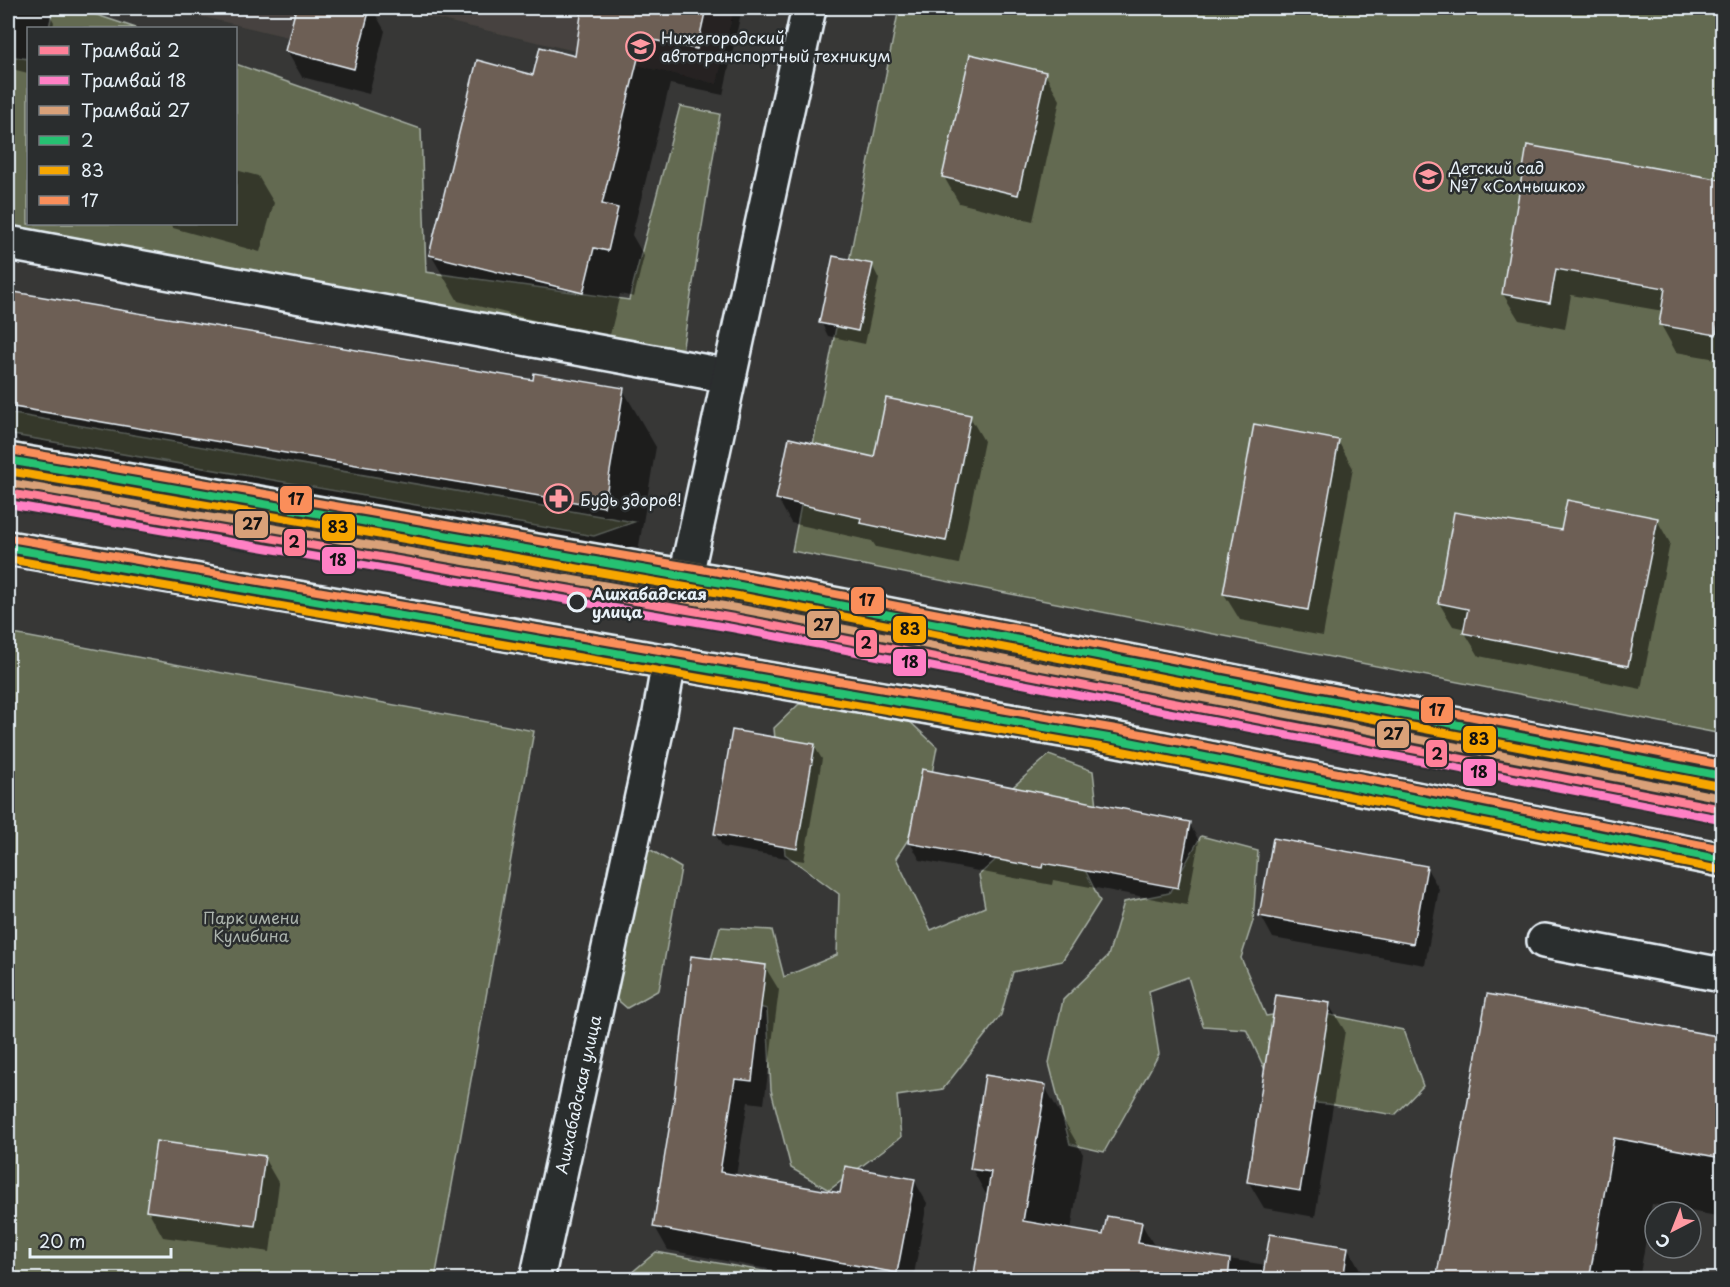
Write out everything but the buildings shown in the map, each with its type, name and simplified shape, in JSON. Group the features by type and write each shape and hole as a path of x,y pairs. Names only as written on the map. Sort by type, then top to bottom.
{"main road":[{"path":"8,460 686,576 1722,776"},
{"path":"8,548 1114,739 1722,860"}],"street":[{"path":"686,576 809,8"},
{"path":"8,243 729,376"},
{"name":"Ашхабадская улица","path":"537,1280 660,713 669,661"},
{"path":"1544,941 1722,975"}],"shaded area":[{"path":"165,8 296,8 288,37"},
{"name":"Нижегородский автотранспортный техникум","path":"390,8 734,8 717,84"}],"green space":[{"path":"53,8 76,8 133,27 49,27"},
{"path":"899,8 1722,8 1722,734 792,551"},
{"path":"8,56 27,59 27,225 237,225 237,64 421,129 426,272 629,300 680,106 720,114 677,383 8,256"},
{"path":"8,413 634,522 594,536 8,434"},
{"name":"Парк имени Кулибина","path":"8,633 534,731 435,1279 8,1279"},
{"path":"799,704 907,719 937,747 924,815 896,858 931,930 985,907 979,875 1012,845 997,801 1049,755 1093,771 1098,815 1077,853 1100,901 1062,961 1013,972 1001,1015 943,1089 897,1096 901,1137 829,1190 791,1168 771,1090 767,1009 736,1000 708,970 720,927 772,930 784,977 837,955 839,894 785,854 774,728"},
{"path":"1201,836 1258,851 1253,921 1241,958 1266,1016 1306,1010 1403,1030 1423,1086 1395,1115 1328,1104 1279,1100 1246,1029 1203,1026 1188,977 1149,991 1159,1054 1104,1152 1070,1144 1049,1063 1063,1000 1108,956 1124,902 1169,893"},
{"path":"651,850 681,868 659,990 627,1008 591,977 608,864"},
{"path":"656,1252 808,1279 624,1279"}],"tram line":[{"name":"27","path":"10,483 736,608 1722,798"},
{"name":"2","path":"8,493 734,618 1722,809"},
{"name":"18","path":"8,504 732,628 1720,819"}],"transit line":[{"name":"17","path":"10,450 742,576 1722,765"},
{"name":"2","path":"8,460 740,586 1722,776"},
{"name":"83","path":"8,471 738,596 1720,786"},
{"name":"17","path":"10,538 1116,729 1722,849"},
{"name":"2","path":"8,548 1114,739 1722,860"},
{"name":"83","path":"8,559 1112,749 1720,870"}],"place":[{"name":"Нижегородский автотранспортный техникум","path":"640,46"},
{"name":"Детский сад №7 «Солнышко»","path":"1428,176"},
{"name":"Будь здоров!","path":"559,499"},
{"name":"Ашхабадская улица","path":"577,602"}]}
